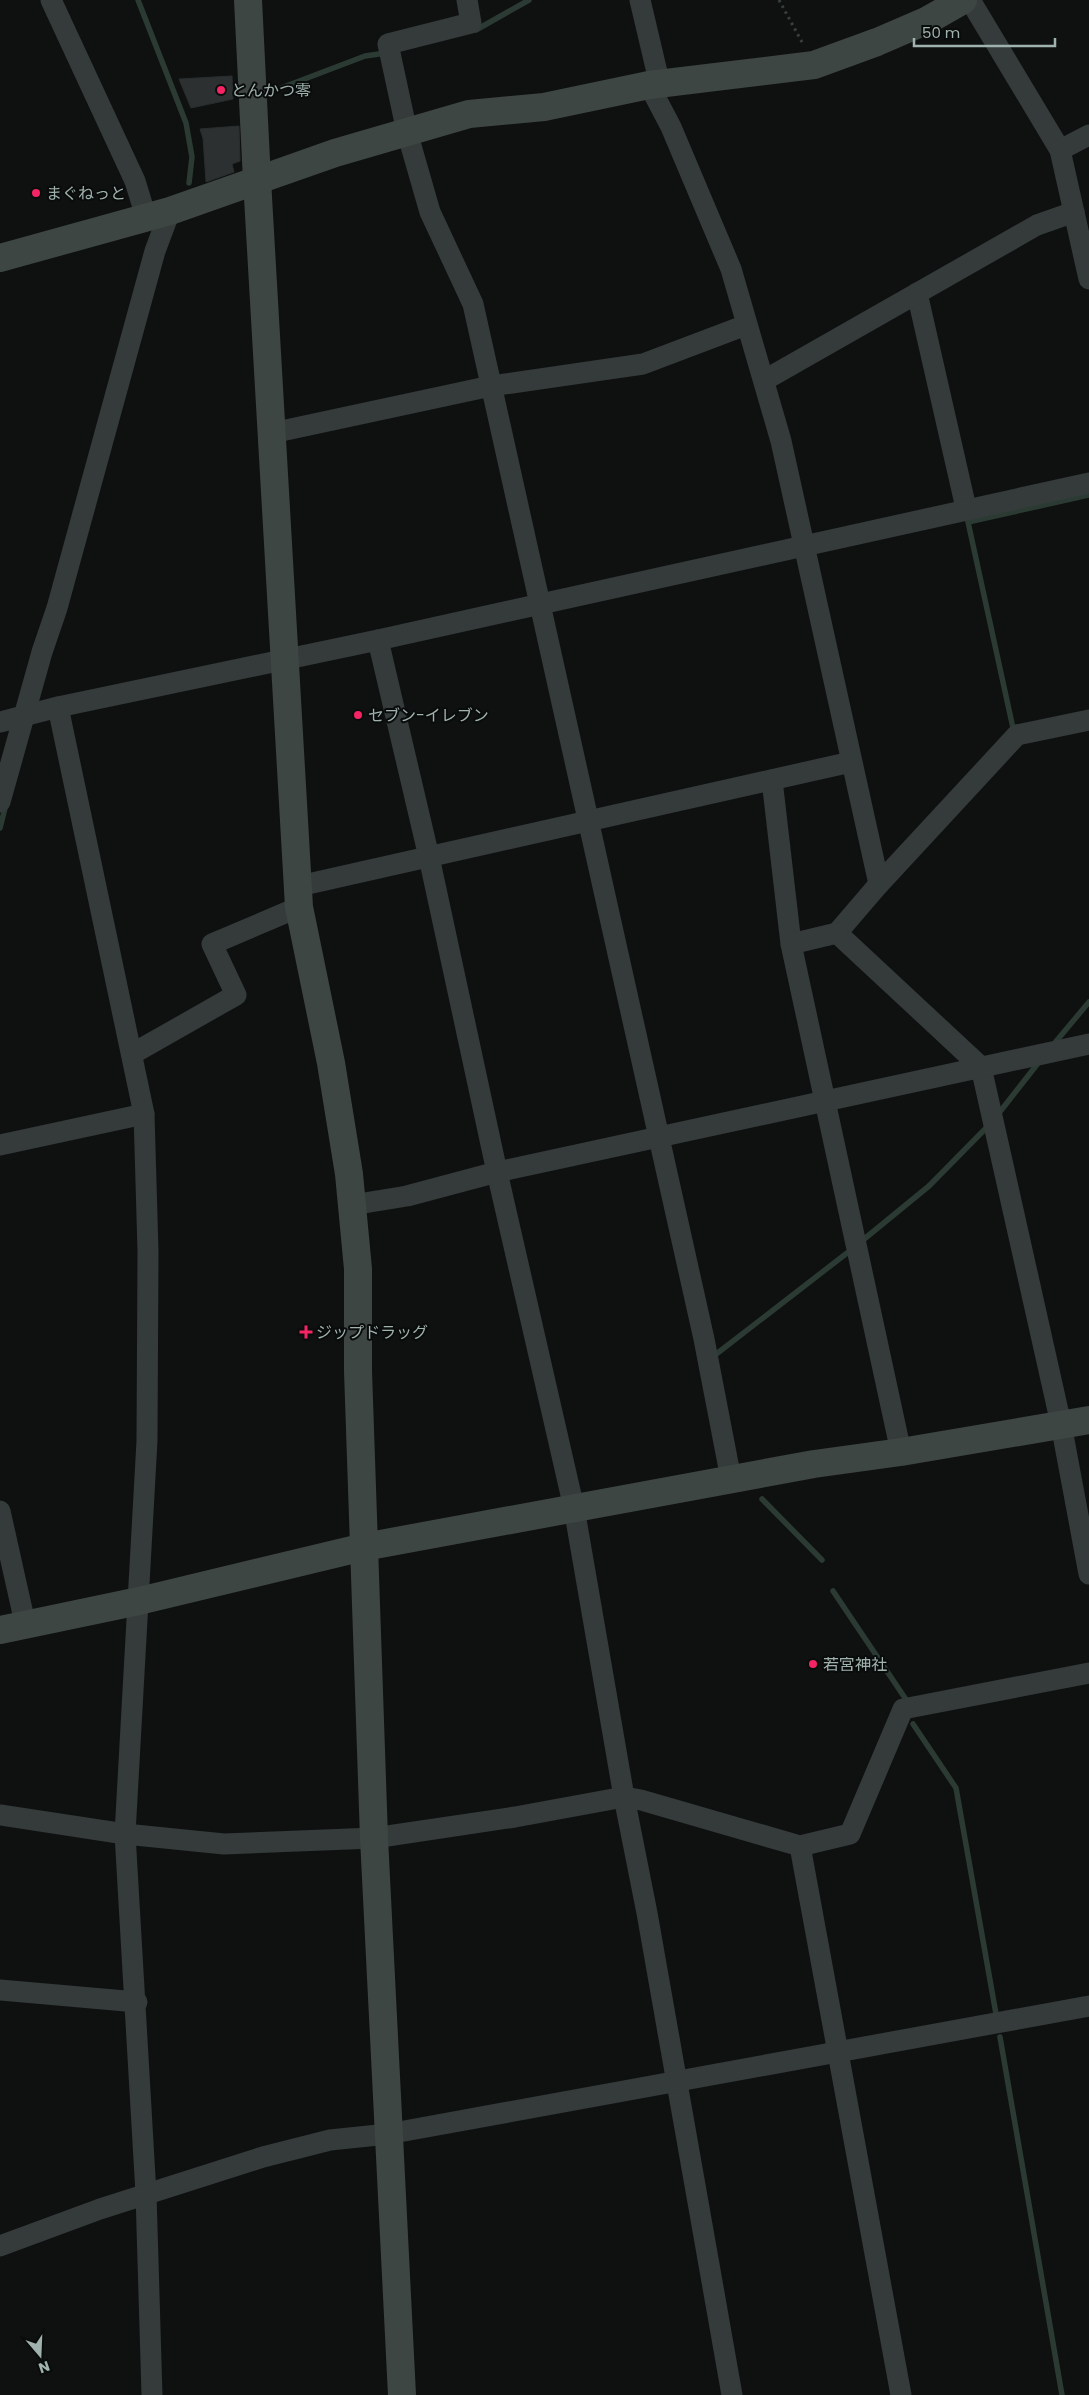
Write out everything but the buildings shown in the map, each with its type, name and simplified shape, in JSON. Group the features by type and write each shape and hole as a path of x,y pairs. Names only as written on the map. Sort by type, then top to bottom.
{"street":[{"path":"0,802 153,261 158,214 135,181 51,0"},
{"path":"248,0 284,660 299,897 331,1063 352,1205 358,1269 358,1371 374,1838 402,2395"},
{"path":"467,0 471,22 388,44 407,132 430,212 473,304 704,1339 731,1479"},
{"path":"640,0 655,85 731,269 746,326 765,380 781,441 878,884"},
{"path":"0,258 158,214 335,153 469,114 544,107 655,85 814,65 877,42 928,20 963,0"},
{"path":"970,0 1060,150 1074,212 1085,236 1089,279"},
{"path":"1060,150 1089,135"},
{"path":"765,380 1037,225 1074,212"},
{"path":"917,293 966,508"},
{"path":"272,433 492,386 643,364 746,326"},
{"path":"0,722 58,706 378,640 966,508 1089,483"},
{"path":"378,640 430,857 497,1172 574,1508 732,2395"},
{"path":"58,706 144,1114 148,1251 147,1441 140,1601 126,1834 137,2002 146,2194 152,2395"},
{"path":"791,944 837,934 878,884 1017,735 1089,720"},
{"path":"132,1054 236,994 212,944 299,897 430,857 852,762"},
{"path":"772,780 791,944 901,1452"},
{"path":"837,934 981,1067 1061,1424 1089,1574"},
{"path":"352,1205 407,1196 497,1172 1089,1044"},
{"path":"0,1145 144,1114"},
{"path":"0,1511 12,1626 140,1601 364,1547 731,1479 1089,1420"},
{"path":"0,1815 126,1834 224,1844 374,1838 515,1817 624,1797 641,1800 800,1846 850,1834 902,1708 1089,1672"},
{"path":"800,1846 901,2395"},
{"path":"0,1990 137,2002"},
{"path":"0,2246 146,2194 255,2160 330,2140 388,2134 838,2050 1089,2006"}],"path":[{"path":"779,0 814,65"}],"waterway":[{"path":"138,0 186,123 192,157 189,183"},
{"path":"476,30 529,0"},
{"path":"273,91 365,56 379,54"},
{"path":"1018,727 1013,728 968,522 1089,495"},
{"path":"0,828 6,804"},
{"path":"1053,1045 1089,1002"},
{"path":"999,1113 1039,1062"},
{"path":"863,1240 929,1186 988,1126"},
{"path":"715,1355 847,1253"},
{"path":"762,1499 822,1560"},
{"path":"833,1591 907,1701"},
{"path":"913,1724 956,1788 996,2014"},
{"path":"1000,2037 1062,2395"}],"place":[{"name":"とんかつ零","path":"221,90"},
{"name":"まぐねっと","path":"36,193"},
{"name":"セブン-イレブン","path":"358,715"},
{"name":"ジップドラッグ","path":"306,1332"},
{"name":"若宮神社","path":"813,1664"}]}
